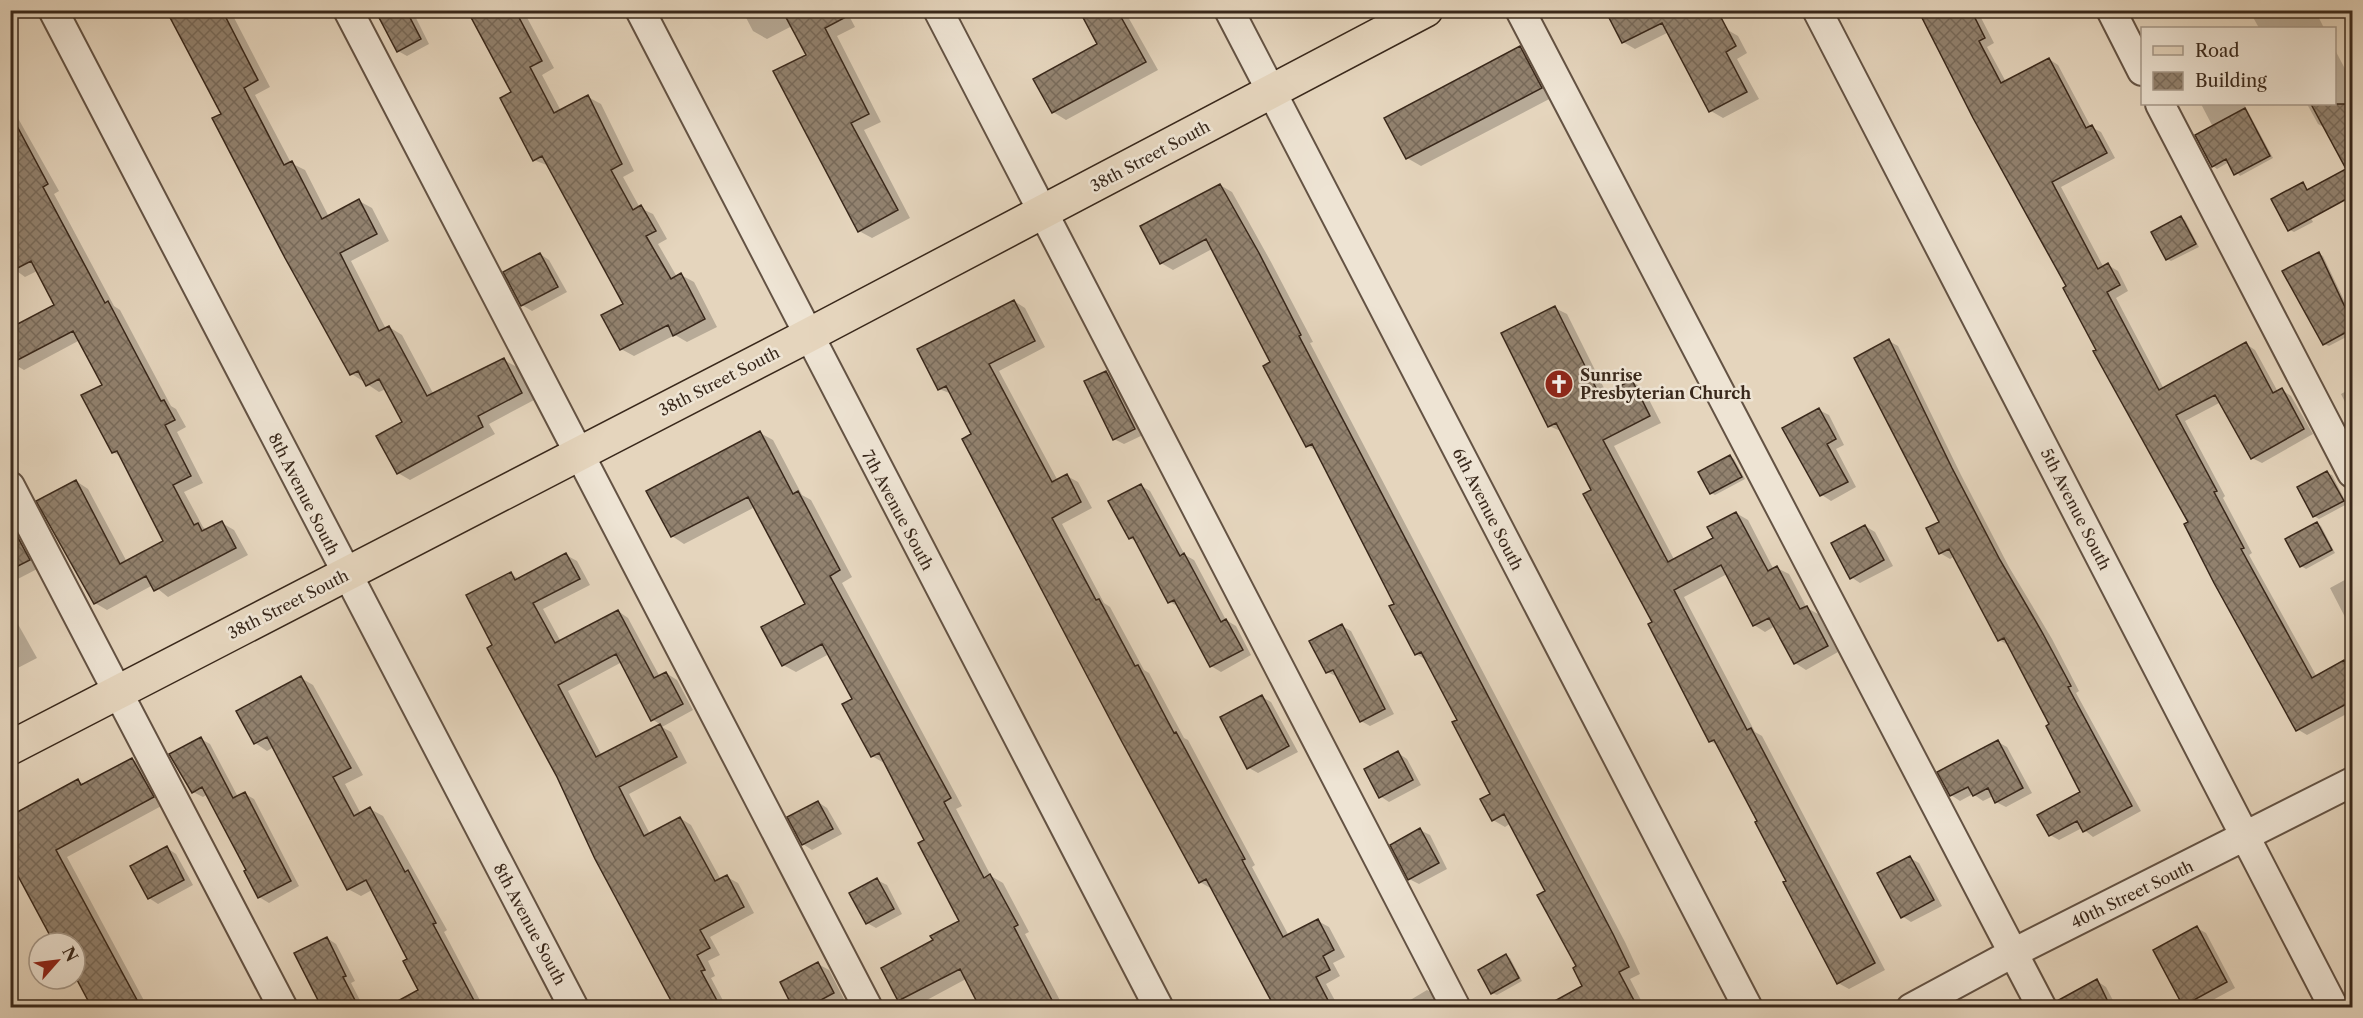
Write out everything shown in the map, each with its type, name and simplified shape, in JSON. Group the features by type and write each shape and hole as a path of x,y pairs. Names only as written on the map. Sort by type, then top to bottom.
{"main road":[{"name":"38th Street South","path":"10,748 807,336 1426,10"}],"street":[{"name":"8th Avenue South","path":"53,10 574,1008"},
{"path":"348,10 868,1008"},
{"name":"7th Avenue South","path":"640,10 807,336 1159,1008"},
{"path":"938,10 1456,1008"},
{"name":"6th Avenue South","path":"1229,10 1748,1008"},
{"path":"1520,10 2042,1008"},
{"name":"5th Avenue South","path":"1817,10 2334,1008"},
{"path":"2111,10 2141,69"},
{"path":"2161,105 2352,473"},
{"path":"10,486 284,1008"},
{"name":"40th Street South","path":"1911,1008 2013,953 2246,838 2352,782"}],"building":[{"path":"166,10 222,10 258,80 244,88 284,165 292,161 322,219 359,199 377,234 340,253 379,331 389,326 427,396 504,358 522,393 478,416 483,427 397,474 376,436 402,422 379,379 366,386 358,371 350,375 285,258 212,118 221,114"},
{"path":"375,10 406,10 421,39 397,52"},
{"path":"467,10 515,10 542,61 530,67 554,113 588,95 622,164 611,170 633,210 641,205 656,231 646,236 671,279 681,273 705,319 673,336 668,325 620,350 601,315 623,304 542,156 533,161 500,98 511,92"},
{"path":"782,10 859,10 825,28 869,114 851,123 898,210 858,232 773,71 806,55"},
{"path":"1079,10 1117,10 1146,62 1052,113 1033,79 1097,44"},
{"path":"1605,10 1717,10 1736,46 1726,52 1747,92 1709,112 1662,23 1622,43"},
{"path":"1918,10 1971,10 1985,38 1979,41 2001,83 2049,58 2086,128 2092,125 2107,153 2052,182 2098,269 2108,263 2120,285 2107,292 2159,390 2246,342 2273,393 2282,388 2304,429 2251,459 2215,395 2176,415 2217,491 2214,492 2244,548 2241,549 2312,678 2344,660 2352,677 2352,701 2296,731 2214,583 2184,524 2188,522 2093,351 2096,350 2063,288 2066,286 1973,118"},
{"path":"1520,46 1542,88 1406,159 1384,118"},
{"path":"2352,104 2352,196 2288,231 2271,199 2303,182 2307,190 2346,169 2312,105"},
{"path":"2245,108 2270,156 2234,175 2226,159 2212,167 2195,135"},
{"path":"10,113 48,184 43,187 105,303 108,301 161,401 164,400 175,420 165,425 191,476 173,485 194,525 198,523 202,531 222,521 236,548 154,591 146,576 94,604 36,501 76,480 120,564 163,541 117,451 112,453 81,395 102,385 73,331 10,364 10,328 54,305 31,261 10,272"},
{"path":"1220,184 1259,253 1301,335 1299,336 1613,934 1629,967 1619,972 1638,1008 1542,1008 1582,986 1573,968 1576,966 1537,895 1545,891 1504,814 1492,821 1480,799 1490,794 1452,722 1457,720 1421,652 1415,655 1389,606 1394,604 1312,444 1306,447 1263,366 1270,362 1206,239 1160,264 1140,226"},
{"path":"2181,216 2196,244 2166,260 2151,232"},
{"path":"2319,252 2352,322 2352,329 2323,345 2282,271"},
{"path":"540,253 558,287 521,306 503,272"},
{"path":"1014,300 1035,341 989,364 1052,482 1067,474 1081,502 1052,518 1096,600 1099,599 1135,666 1138,665 1174,733 1176,732 1245,859 1242,860 1283,937 1318,919 1334,950 1323,956 1330,970 1316,977 1332,1008 1275,1008 1206,879 1199,883 1122,742 962,439 971,434 946,386 938,390 917,349"},
{"path":"1555,306 1600,396 1632,380 1650,416 1603,440 1668,562 1713,538 1707,527 1736,512 1768,571 1777,566 1800,609 1807,606 1828,646 1794,664 1769,618 1753,626 1721,565 1674,590 1747,730 1751,728 1875,963 1837,984 1783,882 1786,881 1755,822 1757,821 1714,740 1709,742 1648,624 1652,622 1583,494 1591,490 1556,423 1548,427 1501,333"},
{"path":"1889,339 1952,468 2000,560 2071,686 2068,687 2132,806 2083,832 2077,821 2049,836 2037,815 2080,792 2046,726 2049,724 2004,638 1998,641 1949,549 1939,554 1926,528 1939,522 1854,358"},
{"path":"1106,371 1135,429 1113,440 1084,381"},
{"path":"1819,408 1836,439 1827,444 1848,482 1820,496 1782,428"},
{"path":"760,431 793,494 798,491 840,570 830,576 951,798 944,802 984,878 990,874 1018,925 1014,927 1056,1008 980,1008 960,969 898,1001 881,968 933,940 930,936 959,921 918,843 924,840 879,753 871,757 842,704 852,699 822,644 782,666 761,627 805,604 748,497 671,537 646,491"},
{"path":"1730,455 1742,477 1710,494 1698,472"},
{"path":"2327,471 2344,501 2313,517 2297,487"},
{"path":"1141,484 1180,556 1184,553 1221,622 1226,619 1243,650 1210,667 1174,600 1168,603 1133,537 1129,539 1108,501"},
{"path":"2317,522 2332,550 2300,567 2285,539"},
{"path":"10,523 30,560 10,570"},
{"path":"1865,525 1884,560 1850,579 1831,543"},
{"path":"566,553 580,579 533,603 555,643 618,610 654,678 666,672 683,704 651,721 616,654 558,685 596,757 660,724 677,757 619,787 644,836 680,817 715,881 727,875 744,907 700,930 710,948 697,955 705,970 701,971 721,1008 675,1008 595,859 557,777 487,648 492,645 466,595 511,572 515,580"},
{"path":"1342,624 1385,709 1360,722 1333,670 1326,673 1309,641"},
{"path":"301,676 351,768 333,777 354,816 370,807 405,872 408,870 436,923 433,924 478,1008 385,1008 418,990 403,961 407,959 366,880 347,890 267,737 254,744 236,711"},
{"path":"1262,695 1289,746 1247,769 1220,717"},
{"path":"201,737 233,798 245,792 291,881 258,898 244,871 246,870 202,787 192,793 169,754"},
{"path":"1998,740 2023,788 1995,803 1988,788 1973,796 1968,787 1950,796 1937,772"},
{"path":"1398,751 1413,780 1379,798 1364,769"},
{"path":"132,758 154,797 56,850 137,1000 123,1008 92,1008 83,991 87,991 87,931 48,931 10,861 10,816 78,779 81,785"},
{"path":"818,801 833,829 802,845 787,817"},
{"path":"1420,828 1439,863 1408,880 1390,845"},
{"path":"167,846 184,880 148,899 130,866"},
{"path":"1910,856 1934,900 1901,918 1877,873"},
{"path":"877,878 894,909 866,924 849,893"},
{"path":"2197,926 2227,982 2183,1006 2153,950"},
{"path":"327,937 346,976 343,977 359,1008 322,1008 294,953"},
{"path":"1506,954 1519,978 1491,994 1478,970"},
{"path":"818,962 834,993 806,1008 793,1008 780,982"},
{"path":"2097,979 2111,1008 2058,1008 2057,1001"}],"place":[{"name":"Sunrise Presbyterian Church","path":"1559,384"}]}
